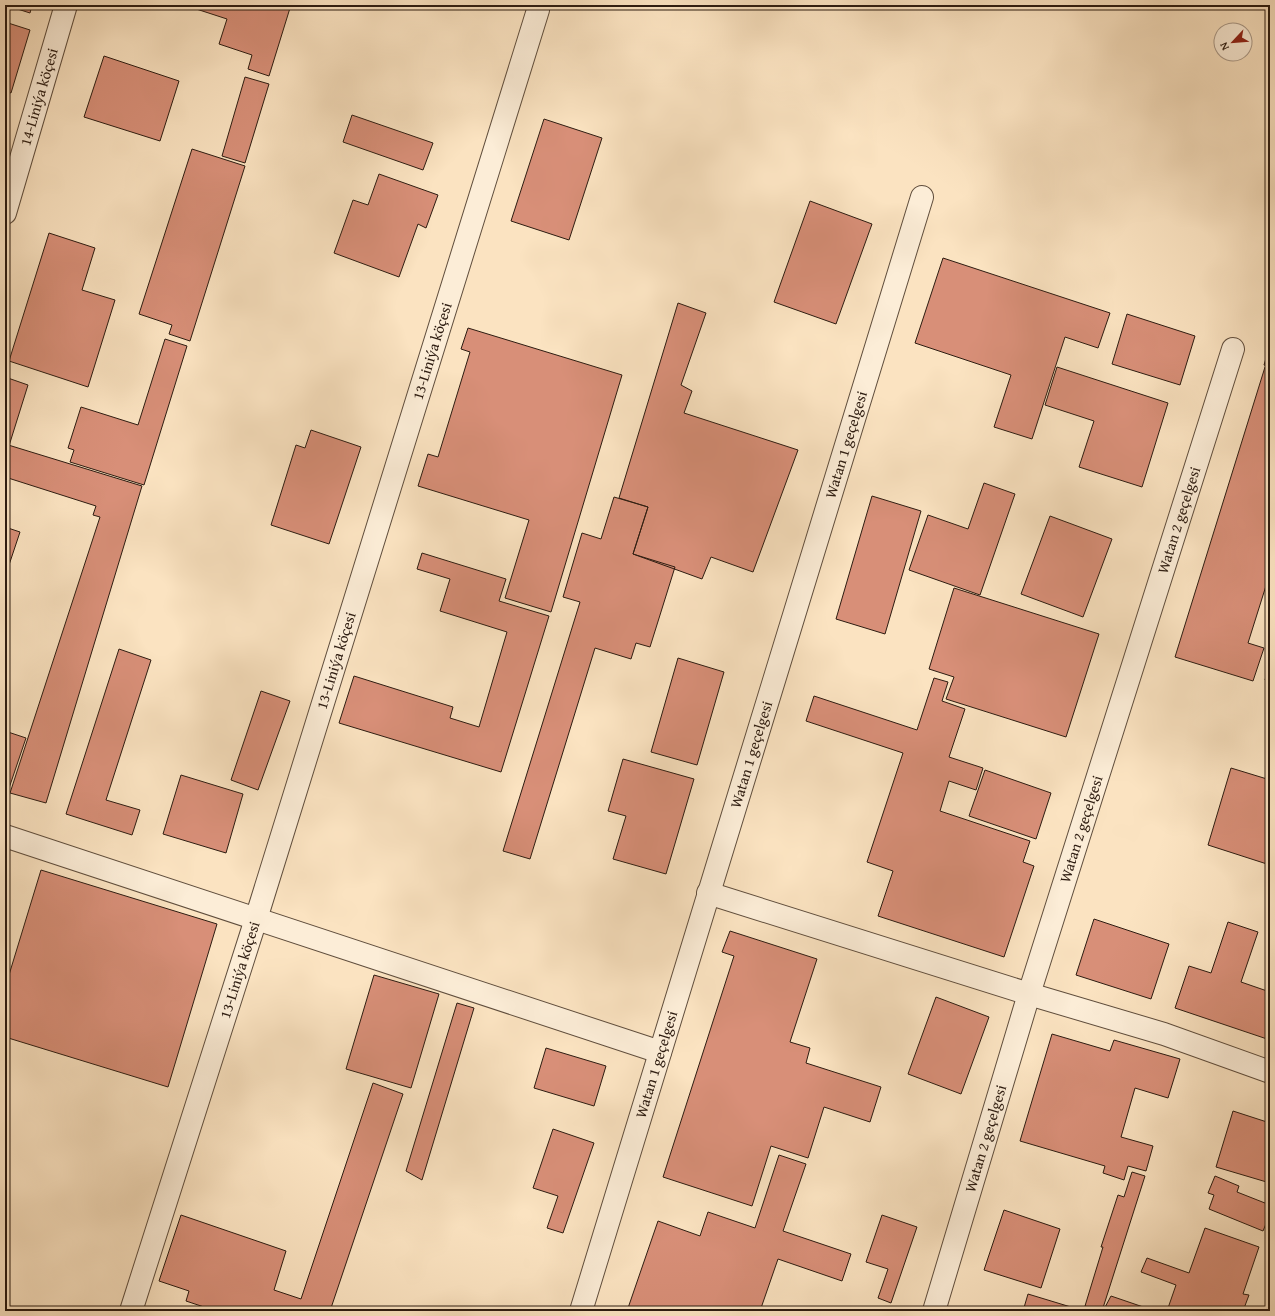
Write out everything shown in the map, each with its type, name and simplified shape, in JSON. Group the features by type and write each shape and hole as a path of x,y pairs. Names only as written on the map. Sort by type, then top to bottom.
{"street":[{"name":"14-Liniýa köçesi","path":"5,213 66,5"},
{"name":"13-Liniýa köçesi","path":"131,1311 256,919 538,10"},
{"name":"Watan 1 geçelgesi","path":"581,1311 922,197"},
{"name":"Watan 2 geçelgesi","path":"934,1311 1029,994 1233,349"},
{"path":"5,836 660,1052"},
{"path":"708,893 1029,994 1164,1034 1270,1072"}],"building":[{"path":"5,5 32,5 30,13"},
{"path":"184,5 280,5 290,8 269,76 248,69 252,55 219,44 227,19"},
{"path":"5,22 30,30 11,93 5,91"},
{"path":"104,56 179,81 160,141 84,117"},
{"path":"245,77 269,84 245,163 222,156"},
{"path":"352,115 433,143 423,170 343,142"},
{"path":"544,119 602,138 569,240 511,221"},
{"path":"192,149 245,166 190,341 169,334 172,325 139,314"},
{"path":"379,174 438,195 426,228 418,224 399,277 334,253 353,200 368,205"},
{"path":"810,201 872,224 836,324 774,302"},
{"path":"49,233 95,248 82,290 115,300 88,387 9,361"},
{"path":"943,258 1110,313 1098,348 1065,337 1032,439 994,427 1011,375 915,343"},
{"path":"678,303 706,313 681,385 692,391 684,413 798,450 753,572 711,557 702,579 633,554 648,507 619,498"},
{"path":"1127,314 1195,336 1180,385 1112,364"},
{"path":"468,328 622,375 551,612 505,598 529,520 418,486 428,454 438,457 470,352 461,349"},
{"path":"165,339 187,346 144,485 70,462 74,450 68,448 81,407 138,425"},
{"path":"1270,345 1270,367 1264,365"},
{"path":"1057,367 1168,403 1142,487 1079,467 1094,421 1045,405"},
{"path":"1265,367 1270,368 1270,573 1248,643 1264,648 1253,681 1175,657"},
{"path":"5,377 28,385 8,449 5,448"},
{"path":"311,430 361,447 329,544 271,525 296,445 305,448"},
{"path":"5,444 142,486 46,803 10,793 100,517 93,515 96,506 5,477"},
{"path":"984,483 1015,494 980,595 909,570 928,515 968,529"},
{"path":"872,496 921,511 885,634 836,619"},
{"path":"614,497 648,507 633,554 675,567 650,647 636,643 631,659 595,648 530,859 503,851 580,602 563,597 582,533 601,539"},
{"path":"1050,516 1112,539 1083,617 1021,594"},
{"path":"5,527 20,532 5,577"},
{"path":"422,553 506,579 499,601 549,616 501,772 339,723 354,676 453,707 450,718 479,727 507,632 440,611 450,579 417,569"},
{"path":"954,588 1099,634 1066,737 946,699 954,677 929,669"},
{"path":"119,649 151,660 106,800 140,810 132,835 66,814"},
{"path":"678,658 724,672 697,765 651,752"},
{"path":"1270,663 1270,681 1265,680"},
{"path":"934,678 948,682 942,701 965,709 949,757 983,768 976,790 949,781 940,811 1030,841 1023,862 1034,866 1004,957 878,916 893,871 867,862 903,753 806,721 814,696 917,730"},
{"path":"261,691 290,701 258,790 231,780"},
{"path":"5,731 26,738 5,800"},
{"path":"623,759 694,779 666,874 613,859 626,816 608,811"},
{"path":"1231,768 1267,779 1270,771 1270,865 1208,845"},
{"path":"985,770 1051,793 1036,839 969,816"},
{"path":"181,775 243,794 226,853 163,834"},
{"path":"41,870 217,924 168,1087 5,1037 5,988"},
{"path":"1094,919 1169,944 1151,999 1076,975"},
{"path":"1228,922 1258,932 1241,982 1270,992 1270,1040 1175,1008 1189,966 1211,973"},
{"path":"730,931 817,959 790,1042 810,1048 806,1063 881,1087 870,1122 824,1107 808,1158 771,1146 752,1206 663,1177 734,956 722,952"},
{"path":"374,975 439,994 411,1088 346,1069"},
{"path":"936,997 989,1017 961,1094 908,1074"},
{"path":"457,1003 474,1008 422,1180 406,1171"},
{"path":"1052,1034 1110,1051 1114,1040 1180,1059 1168,1098 1135,1088 1121,1137 1153,1146 1146,1171 1128,1166 1124,1180 1103,1173 1105,1166 1020,1141"},
{"path":"546,1048 606,1066 594,1106 534,1088"},
{"path":"373,1083 403,1094 330,1311 216,1311 186,1301 189,1291 159,1281 181,1215 286,1251 274,1290 301,1299"},
{"path":"1233,1111 1270,1123 1270,1183 1216,1167"},
{"path":"553,1129 594,1143 563,1233 547,1228 558,1196 533,1188"},
{"path":"779,1155 806,1164 783,1231 851,1254 842,1281 778,1259 760,1311 627,1311 658,1221 700,1236 708,1212 755,1228"},
{"path":"1132,1172 1145,1176 1102,1311 1085,1306 1103,1247 1101,1247 1118,1195 1124,1197"},
{"path":"1215,1176 1239,1186 1237,1192 1270,1205 1270,1214 1263,1231 1209,1209 1214,1195 1208,1193"},
{"path":"1004,1210 1060,1229 1041,1288 984,1270"},
{"path":"882,1215 917,1227 891,1303 878,1298 888,1269 866,1262"},
{"path":"1205,1228 1259,1247 1243,1294 1249,1295 1243,1311 1167,1311 1176,1285 1141,1272 1147,1258 1189,1273"},
{"path":"1028,1294 1084,1311 1023,1311"},
{"path":"1111,1296 1155,1311 1103,1311"}]}
